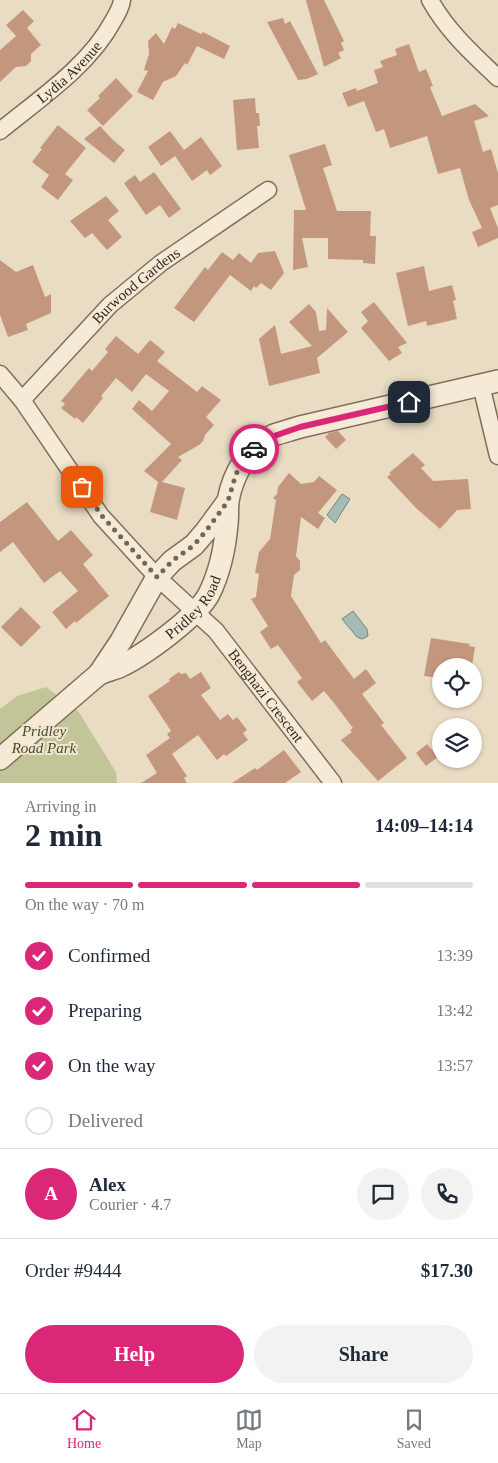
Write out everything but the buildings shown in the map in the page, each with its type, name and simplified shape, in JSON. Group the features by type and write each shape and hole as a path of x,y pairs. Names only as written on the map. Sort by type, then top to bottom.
{"street":[{"name":"Lydia Avenue","path":"0,131 88,58 109,29 122,6 122,0"},
{"path":"430,0 439,18 498,78"},
{"name":"Burwood Gardens","path":"22,400 110,305 161,263 268,190"},
{"name":"Benghazi Crescent","path":"0,374 22,400 102,516 157,577 216,631 333,783"},
{"path":"490,383 498,456"},
{"name":"Pridley Road","path":"99,674 122,666 179,628 196,612 208,596 216,579 227,526 228,501 236,474 245,458 258,446 274,436 300,427 490,383"},
{"name":"Pridley Road","path":"0,759 99,674 121,641 157,577 172,561 194,545 228,501"}],"green space":[{"name":"Pridley Road Park","path":"46,687 78,711 116,772 117,783 0,783 0,709 17,696"}],"water":[{"path":"342,494 350,499 335,523 327,515"},
{"path":"353,611 367,629 368,636 362,639 357,637 342,619"}],"way so far":[{"path":"82,487 102,516 157,577 172,561 194,545 206,531 228,501 236,474 245,458 254,449"}],"route":[{"path":"254,449 274,436 300,427 409,402"}]}
